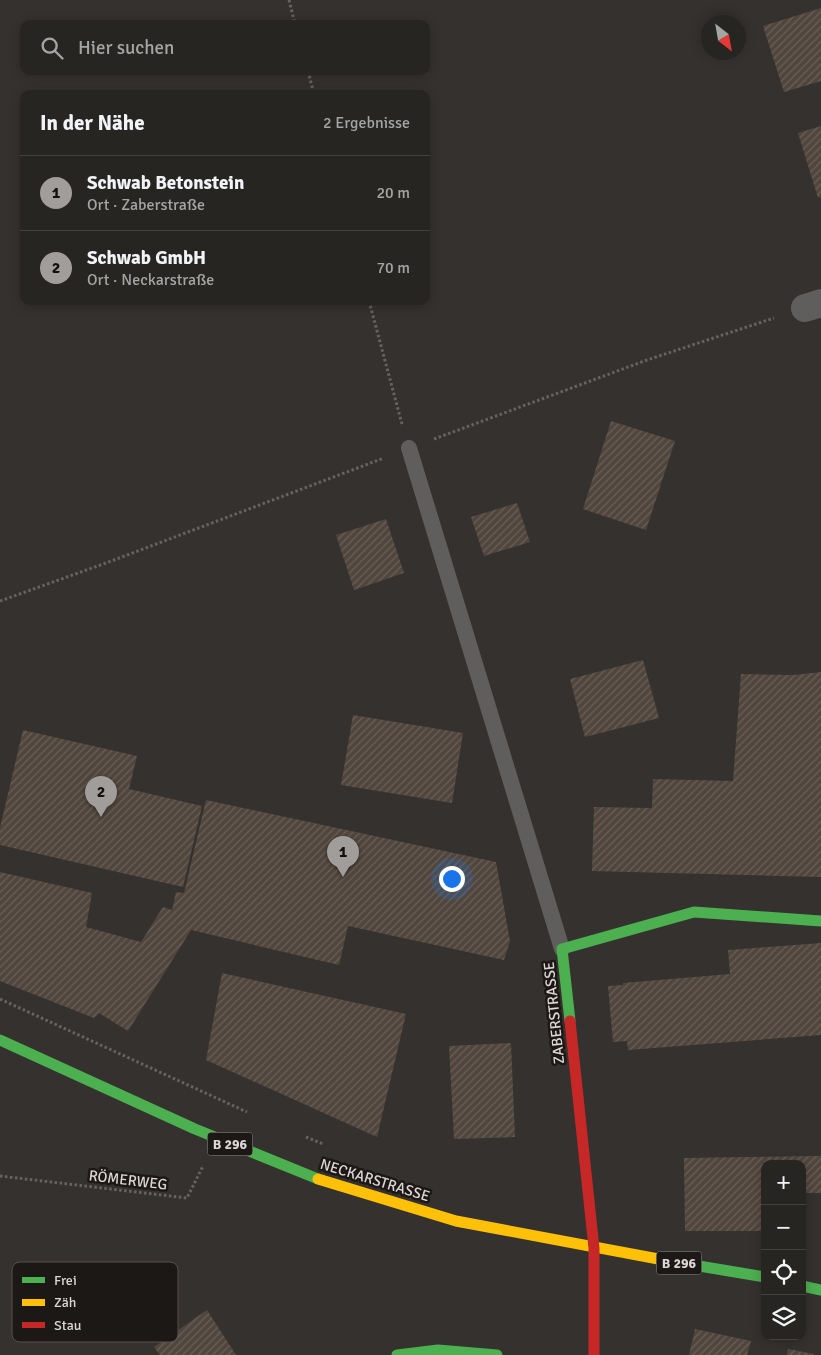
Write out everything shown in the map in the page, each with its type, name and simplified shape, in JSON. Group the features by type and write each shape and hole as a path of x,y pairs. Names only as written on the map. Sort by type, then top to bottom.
{"main road":[{"name":"ZABERSTRASSE","path":"594,1355 594,1248 562,949 694,912 821,921"},
{"name":"NECKARSTRASSE","path":"0,1040 217,1139 306,1175 456,1221 594,1248 761,1276"},
{"path":"806,1287 821,1290"},
{"path":"397,1355 438,1350 497,1355"}],"lane":[{"path":"409,448 562,949"}],"path":[{"path":"289,0 294,20"},
{"path":"309,75 313,90"},
{"path":"370,305 409,448"},
{"path":"0,999 251,1114"},
{"path":"303,1136 328,1146"},
{"name":"RÖMERWEG","path":"0,1176 187,1198 217,1139"}],"building":[{"path":"821,8 821,81 784,92 763,26"},
{"path":"821,126 821,197 818,198 798,133"},
{"path":"611,421 675,441 646,530 583,509"},
{"path":"517,503 530,542 484,556 471,517"},
{"path":"386,519 404,573 354,590 336,535"},
{"path":"643,660 659,718 585,737 570,679"},
{"path":"821,672 821,877 592,871 594,807 652,808 653,779 733,781 741,674 794,675"},
{"path":"353,715 463,733 452,803 341,785"},
{"path":"23,730 137,756 129,789 202,806 183,887 0,845 0,828"},
{"path":"206,800 496,862 510,941 504,960 348,926 339,965 191,930 128,1031 99,1013 94,1018 0,981 0,872 92,893 86,927 141,942 163,907 172,910 176,892 184,893"},
{"path":"821,943 821,1035 628,1050 627,1041 613,1042 608,986 623,985 623,983 730,974 728,950"},
{"path":"222,973 406,1014 377,1137 206,1060"},
{"path":"511,1043 515,1137 454,1139 449,1046"},
{"path":"821,1156 821,1193 806,1193 806,1160 761,1160 761,1231 685,1231 684,1158"},
{"path":"207,1310 236,1355 160,1355 154,1347 161,1342 178,1342 178,1330"},
{"path":"695,1329 751,1341 747,1355 689,1355"},
{"path":"788,1349 814,1354 787,1355"}],"traffic: fast":[{"path":"570,1021 562,949 694,912 821,921"},
{"path":"0,1040 195,1129 318,1179"},
{"path":"669,1261 761,1276"},
{"path":"806,1287 821,1290"},
{"path":"397,1355 438,1350 497,1355"}],"traffic: slow":[{"path":"318,1179 456,1221 669,1261"}],"traffic: jam":[{"path":"570,1021 594,1248 594,1355"}],"place":[{"name":"Schwab GmbH","path":"101,817"},
{"name":"Schwab Betonstein","path":"343,877"}]}
